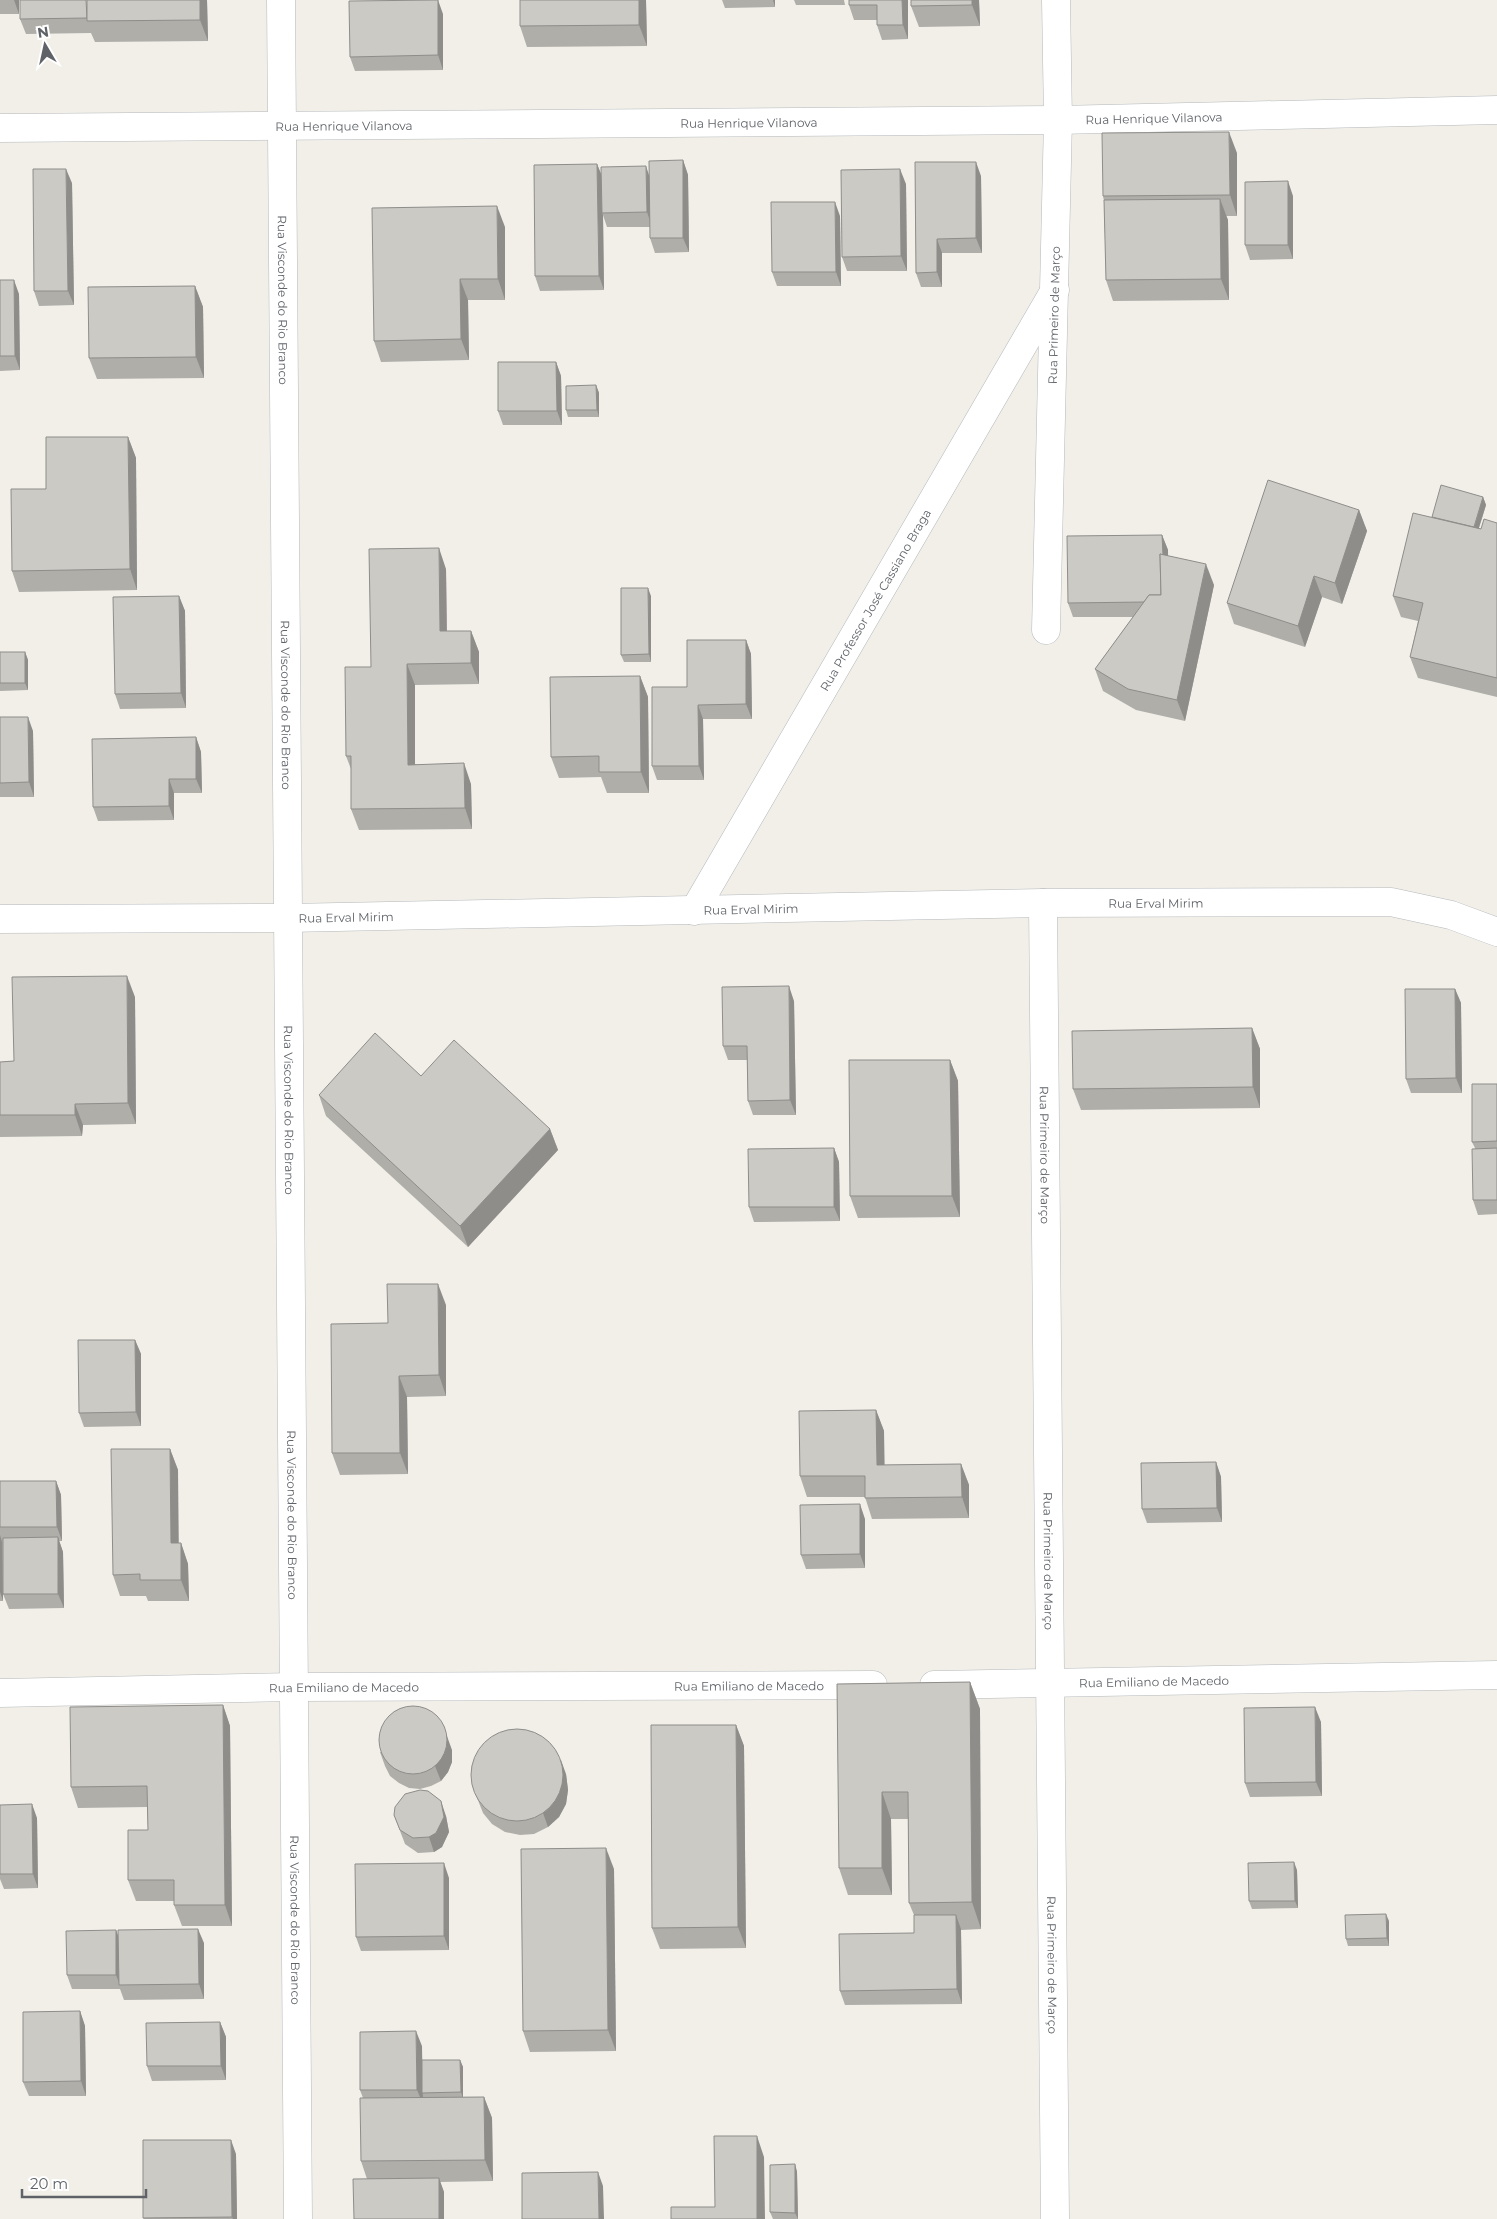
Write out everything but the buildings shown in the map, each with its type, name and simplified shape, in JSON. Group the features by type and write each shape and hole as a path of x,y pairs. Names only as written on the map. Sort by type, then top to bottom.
{"street":[{"name":"Rua Visconde do Rio Branco","path":"281,0 298,2219"},
{"name":"Rua Primeiro de Março","path":"1046,630 1058,120 1056,0"},
{"name":"Rua Henrique Vilanova","path":"0,128 1058,120 1497,110"},
{"name":"Rua Professor José Cassiano Braga","path":"694,911 1055,290"},
{"name":"Rua Erval Mirim","path":"0,919 288,918 1043,903 1391,902 1451,916 1497,932"},
{"name":"Rua Primeiro de Março","path":"1043,903 1055,2219"},
{"name":"Rua Emiliano de Macedo","path":"0,1693 295,1687 1049,1684 1497,1675"}]}
